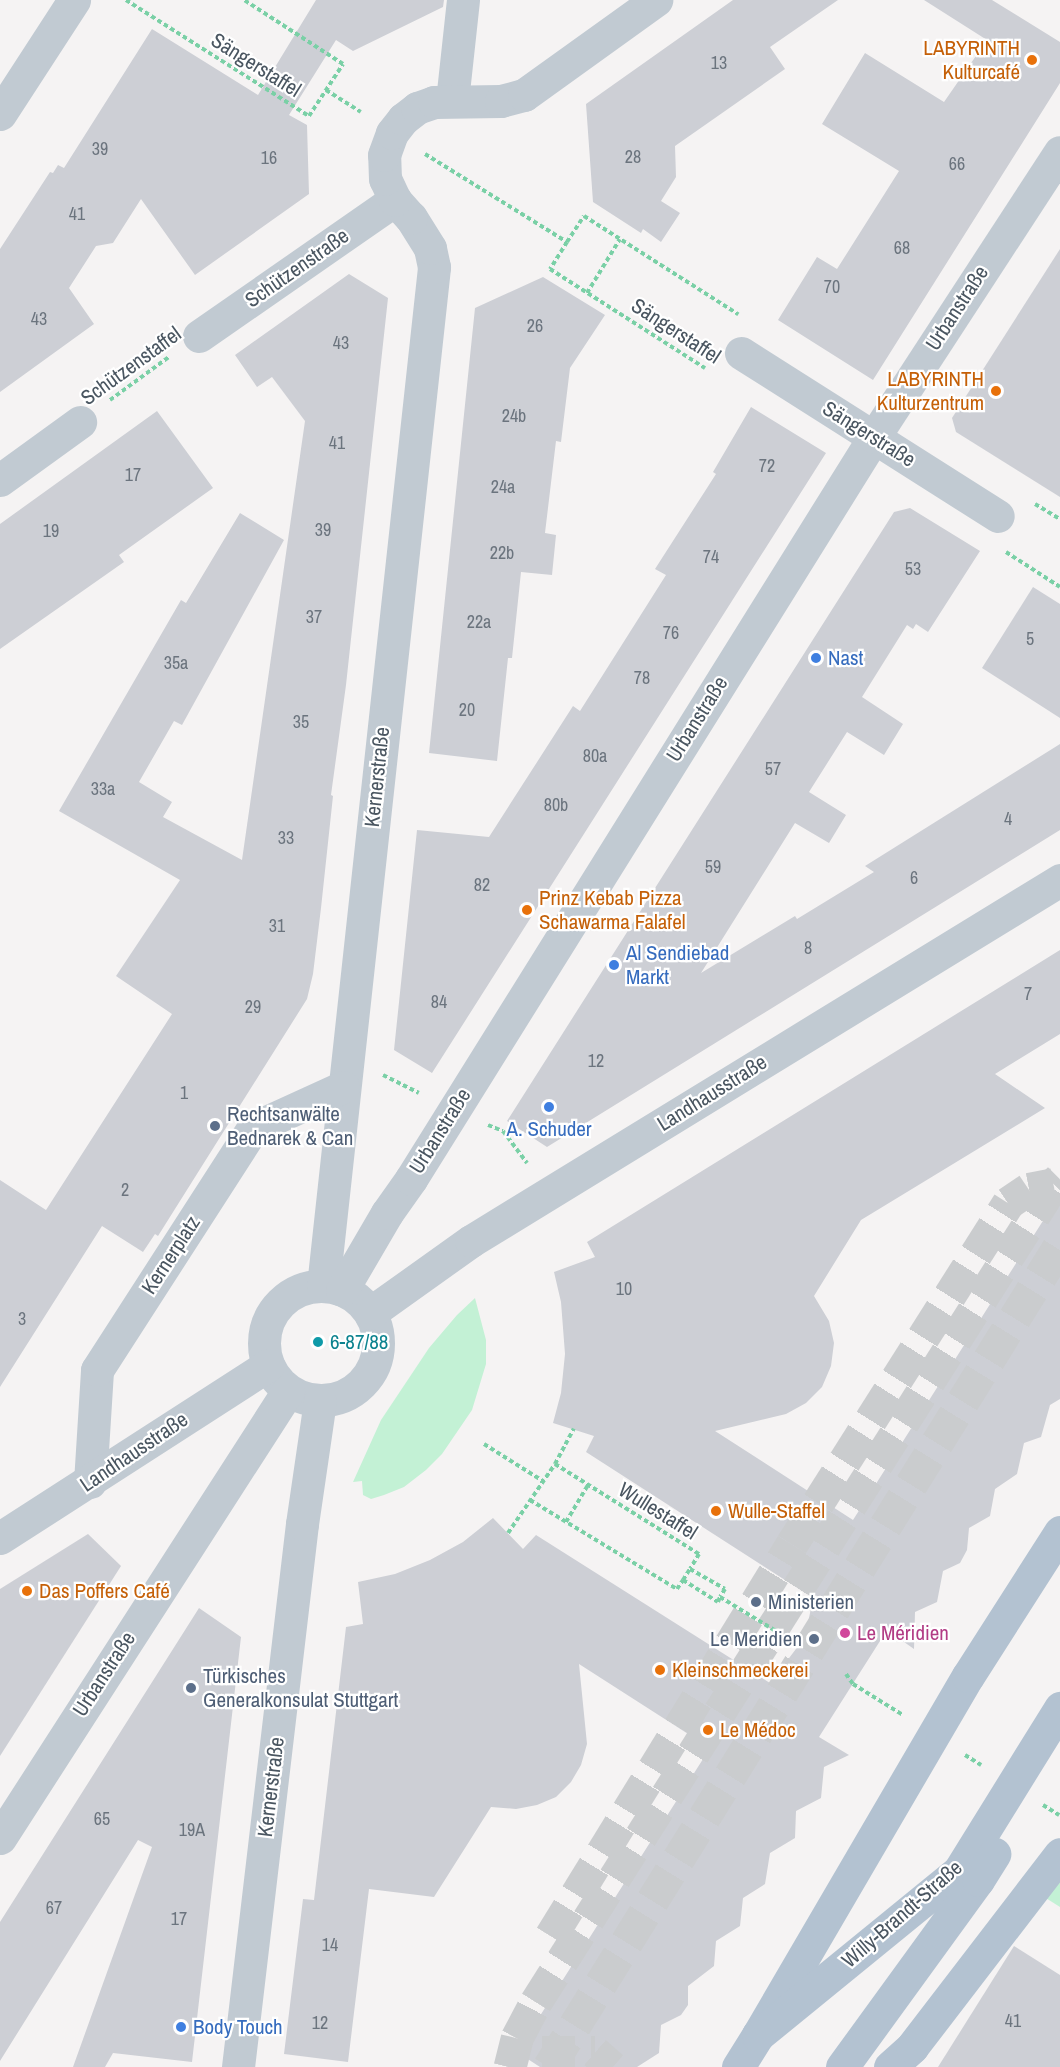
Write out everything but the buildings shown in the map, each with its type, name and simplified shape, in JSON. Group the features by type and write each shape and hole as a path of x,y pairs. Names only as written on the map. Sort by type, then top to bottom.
{"main road":[{"path":"758,2035 968,1676 1060,1532"},
{"name":"Willy-Brandt-Straße","path":"738,2067 758,2035 959,1871 1060,1708"},
{"name":"Willy-Brandt-Straße","path":"842,2067 978,1880 1060,1746"},
{"path":"890,2067 912,2047 1060,1854"}],"street":[{"path":"0,114 74,0"},
{"path":"452,100 463,0"},
{"path":"395,200 385,179 384,155 392,132 417,108 434,102 452,100 501,101 524,94 656,0"},
{"name":"Urbanstraße","path":"333,1288 387,1213 874,437 1060,152"},
{"name":"Kernerstraße","path":"333,1288 343,1087 434,267 430,248 411,218 395,200"},
{"name":"Schützenstraße","path":"199,336 395,200"},
{"name":"Sängerstraße","path":"741,353 998,516"},
{"path":"0,480 80,422"},
{"name":"Landhausstraße","path":"370,1313 471,1240 1060,880"},
{"name":"Kernerplatz","path":"90,1482 97,1370 253,1128 343,1087"},
{"path":"304,1288 333,1288 358,1299 370,1313 377,1329 379,1346 371,1372 354,1391 338,1398 320,1401 303,1398 288,1391 276,1380 268,1365 263,1347 265,1328 274,1311 286,1297 304,1288"},
{"name":"Landhausstraße","path":"0,1538 268,1365"},
{"name":"Urbanstraße","path":"0,1838 288,1391"},
{"name":"Kernerstraße","path":"238,2067 302,1524 320,1401"}],"path":[{"name":"Sängerstaffel","path":"126,0 309,116 343,64 244,0"},
{"path":"326,90 567,242 584,216 748,321"},
{"path":"587,292 620,239"},
{"name":"Sängerstaffel","path":"567,242 550,269 714,374"},
{"name":"Schützenstaffel","path":"80,422 199,336"},
{"path":"1002,550 1060,587"},
{"path":"393,1078 428,1098"},
{"path":"503,1131 527,1163"},
{"path":"508,1533 555,1464 574,1429"},
{"path":"484,1444 543,1481"},
{"name":"Wullestaffel","path":"530,1500 677,1589 699,1554 555,1464"},
{"name":"Wullestaffel","path":"566,1522 588,1485"},
{"name":"Wullestaffel","path":"682,1580 718,1602 724,1589 690,1569"},
{"name":"Wullestaffel","path":"720,1597 799,1645"},
{"path":"846,1674 853,1684"}],"green space":[{"path":"475,1298 486,1340 486,1364 472,1410 442,1454 426,1470 404,1487 384,1495 371,1499 363,1495 362,1481 353,1482 381,1420 429,1348"},
{"path":"1060,1867 1060,1907 1041,1895"}],"tunnel":[{"path":"510,2067 517,2038 536,2002 1054,1184 1060,1178"},
{"path":"551,1936 792,1544 1008,1203 1029,1189 1054,1184"},
{"path":"549,2067 1060,1245"},
{"path":"542,2052 595,2052 612,2067"}],"place":[{"name":"LABYRINTH Kulturcafé","path":"1032,60"},
{"name":"LABYRINTH Kulturzentrum","path":"996,391"},
{"name":"Nast","path":"816,658"},
{"name":"Prinz Kebab Pizza Schawarma Falafel","path":"527,910"},
{"name":"Al Sendiebad Markt","path":"614,965"},
{"name":"A. Schuder","path":"549,1107"},
{"name":"Rechtsanwälte Bednarek & Can","path":"215,1126"},
{"name":"6-87/88","path":"318,1342"},
{"name":"Wulle-Staffel","path":"716,1511"},
{"name":"Das Poffers Café","path":"27,1591"},
{"name":"Ministerien","path":"756,1602"},
{"name":"Le Méridien","path":"845,1633"},
{"name":"Le Meridien","path":"814,1639"},
{"name":"Kleinschmeckerei","path":"660,1670"},
{"name":"Türkisches Generalkonsulat Stuttgart","path":"191,1688"},
{"name":"Le Médoc","path":"708,1730"},
{"name":"Body Touch","path":"181,2027"}]}
